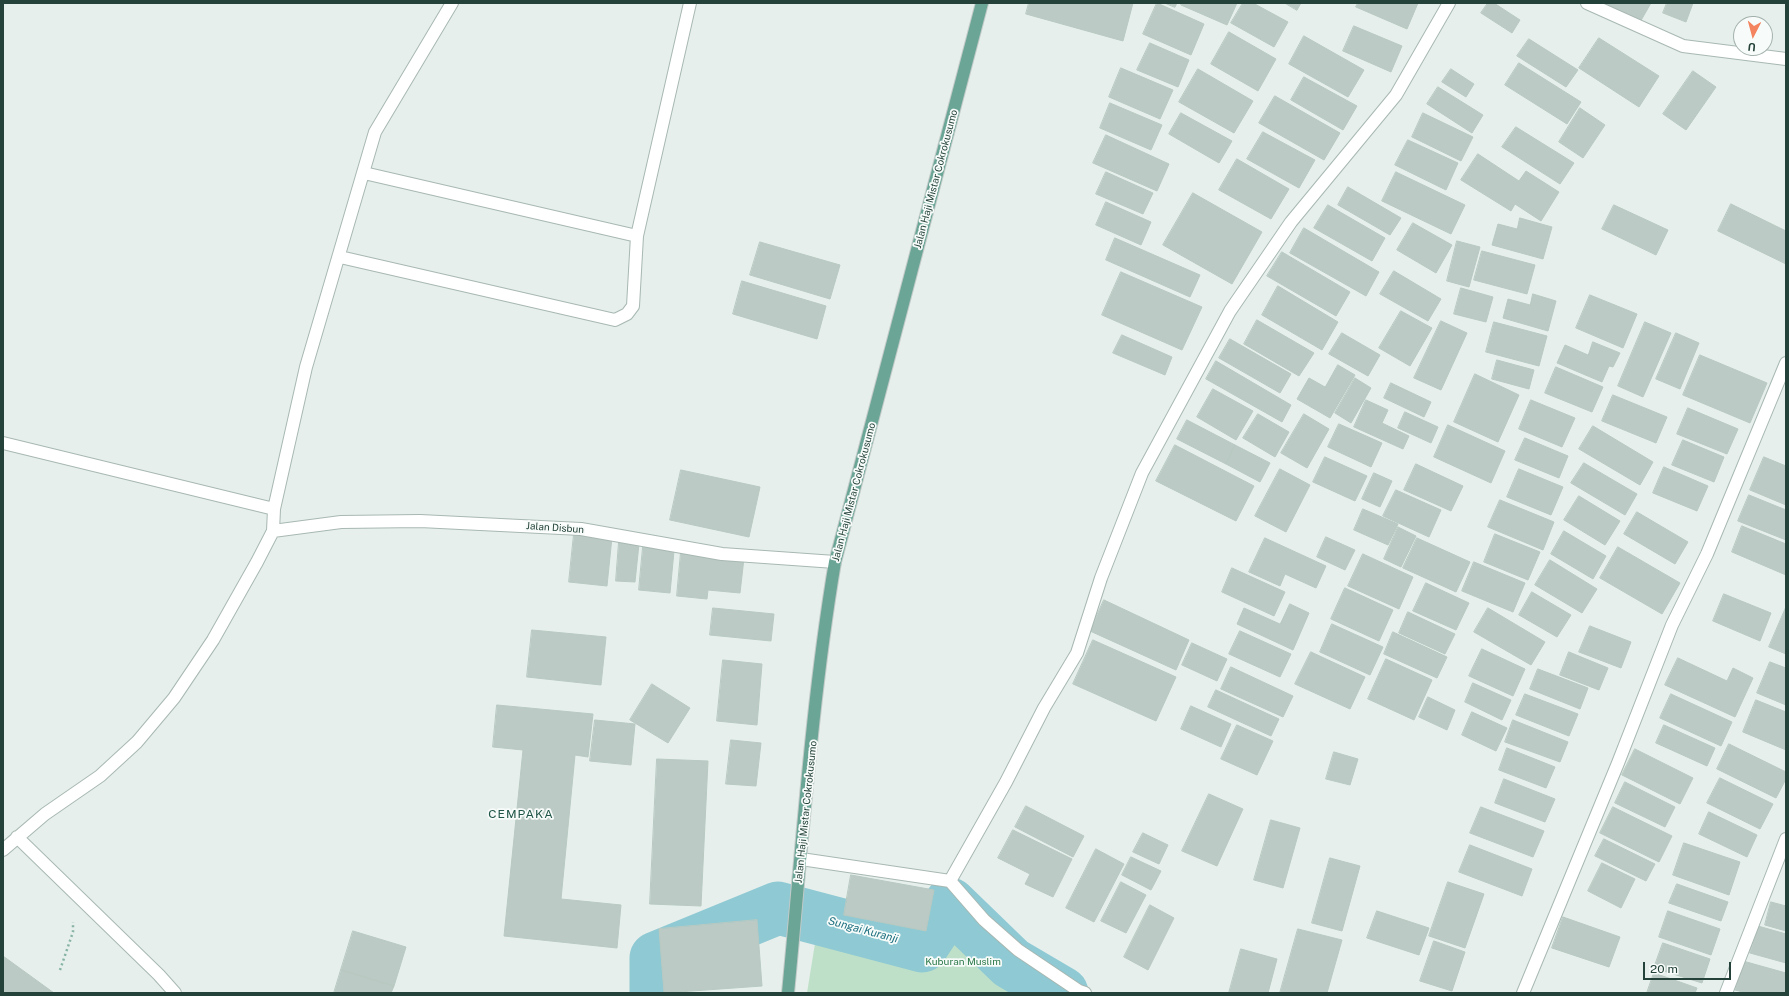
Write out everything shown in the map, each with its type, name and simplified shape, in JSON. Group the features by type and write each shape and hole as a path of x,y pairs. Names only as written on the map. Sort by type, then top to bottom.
{"main road":[{"name":"Jalan Haji Mistar Cokrokusumo","path":"788,993 811,754 835,562 982,3"}],"street":[{"path":"3,850 45,814 100,776 137,742 174,698 213,640 273,531 274,509 306,367 340,257 375,132 452,3"},
{"path":"340,257 615,320 627,314 633,306 637,236 690,3"},
{"path":"950,881 1006,782 1044,708 1077,653 1101,578 1142,473 1230,311 1291,222 1396,95 1449,3"},
{"path":"1587,3 1683,46 1786,59"},
{"path":"364,173 637,236"},
{"path":"1523,993 1618,763 1672,625 1707,554 1786,363"},
{"path":"3,443 274,509"},
{"name":"Jalan Disbun","path":"273,531 341,522 420,522 573,528 722,554 835,562"},
{"path":"17,837 159,975 175,993"},
{"path":"1726,993 1786,839"},
{"path":"801,859 950,881 984,920 1018,950 1079,991 1085,993"}],"path":[{"path":"60,970 73,932 73,922"}],"green space":[{"name":"Kuburan Muslim","path":"950,904 986,941 1026,976 1057,993 807,993 817,931 934,948"}],"building":[{"path":"1029,3 1133,3 1123,41 1026,14"},
{"path":"1157,3 1204,24 1191,55 1143,34"},
{"path":"1165,3 1177,3 1175,7"},
{"path":"1182,3 1237,3 1227,25 1181,5"},
{"path":"1243,3 1253,3 1288,22 1274,47 1231,23"},
{"path":"1285,3 1301,3 1297,10"},
{"path":"1358,3 1418,3 1407,29 1356,7"},
{"path":"1488,3 1494,3 1520,20 1512,33 1481,13"},
{"path":"1607,3 1651,3 1639,24 1605,5"},
{"path":"1667,3 1693,3 1686,22 1663,13"},
{"path":"1354,26 1402,46 1391,72 1343,51"},
{"path":"1229,32 1276,59 1258,91 1211,64"},
{"path":"1304,36 1364,70 1348,97 1289,64"},
{"path":"1599,38 1659,76 1639,107 1579,68"},
{"path":"1529,39 1578,70 1566,87 1517,56"},
{"path":"1150,43 1189,60 1178,87 1137,70"},
{"path":"1519,63 1581,102 1567,124 1505,85"},
{"path":"1121,68 1173,90 1160,119 1109,97"},
{"path":"1198,69 1253,101 1234,133 1179,102"},
{"path":"1451,69 1474,84 1466,97 1442,82"},
{"path":"1693,71 1716,87 1686,130 1663,114"},
{"path":"1304,77 1357,106 1343,130 1291,100"},
{"path":"1438,87 1483,115 1472,133 1427,104"},
{"path":"1275,96 1340,133 1324,160 1259,123"},
{"path":"1110,103 1162,125 1151,150 1100,128"},
{"path":"1580,108 1605,125 1583,158 1559,142"},
{"path":"1181,113 1232,141 1219,163 1169,134"},
{"path":"1423,113 1473,137 1461,161 1412,137"},
{"path":"1516,127 1574,163 1560,184 1502,147"},
{"path":"1263,132 1315,160 1299,188 1247,159"},
{"path":"1106,135 1169,164 1157,191 1093,163"},
{"path":"1408,140 1458,163 1446,190 1395,165"},
{"path":"1478,154 1519,181 1526,171 1559,192 1541,221 1515,204 1511,211 1461,180"},
{"path":"1237,159 1289,189 1271,219 1219,190"},
{"path":"1106,172 1153,193 1143,214 1096,194"},
{"path":"1396,172 1465,205 1451,234 1382,201"},
{"path":"1348,187 1401,218 1390,235 1338,205"},
{"path":"1193,193 1262,232 1232,284 1163,245"},
{"path":"1106,202 1151,222 1141,245 1096,225"},
{"path":"1731,204 1786,231 1786,264 1718,231"},
{"path":"1328,205 1385,238 1372,261 1314,228"},
{"path":"1614,205 1668,230 1656,255 1602,229"},
{"path":"1520,218 1552,227 1543,259 1492,245 1498,224 1517,229"},
{"path":"1413,223 1452,245 1436,273 1397,250"},
{"path":"1304,228 1379,272 1366,296 1290,253"},
{"path":"1115,238 1200,275 1190,297 1106,260"},
{"path":"1457,241 1480,247 1469,287 1447,281"},
{"path":"760,242 840,265 830,299 750,275"},
{"path":"1482,251 1535,265 1527,294 1474,280"},
{"path":"1282,252 1350,292 1336,316 1267,276"},
{"path":"1394,271 1441,299 1428,321 1380,294"},
{"path":"1121,272 1202,307 1182,350 1102,315"},
{"path":"742,281 826,306 817,339 733,314"},
{"path":"1278,286 1338,322 1322,350 1262,315"},
{"path":"1461,288 1493,297 1486,322 1454,314"},
{"path":"1533,294 1556,301 1548,331 1503,318 1508,299 1530,305"},
{"path":"1590,295 1637,314 1623,348 1576,328"},
{"path":"1401,311 1432,328 1410,366 1379,348"},
{"path":"1257,320 1314,353 1299,376 1244,344"},
{"path":"1441,321 1467,333 1441,390 1414,378"},
{"path":"1494,322 1547,336 1539,366 1486,352"},
{"path":"1645,322 1671,333 1643,397 1618,386"},
{"path":"1342,333 1380,355 1368,376 1329,354"},
{"path":"1676,333 1699,343 1680,389 1656,379"},
{"path":"1122,335 1172,357 1165,375 1113,353"},
{"path":"1230,339 1291,374 1280,393 1219,358"},
{"path":"1593,342 1620,353 1613,367 1609,366 1602,382 1557,363 1565,345 1588,355"},
{"path":"1700,355 1767,383 1750,423 1683,395"},
{"path":"1497,360 1534,370 1529,389 1492,379"},
{"path":"1216,361 1291,405 1282,422 1206,379"},
{"path":"1338,365 1355,375 1330,418 1297,399 1309,378 1325,387"},
{"path":"1556,367 1603,387 1592,412 1545,393"},
{"path":"1475,374 1519,395 1498,442 1454,422"},
{"path":"1355,378 1371,388 1351,423 1335,413"},
{"path":"1391,383 1431,402 1424,417 1384,398"},
{"path":"1213,389 1253,411 1236,440 1197,417"},
{"path":"1613,395 1667,417 1656,443 1602,421"},
{"path":"1366,400 1388,410 1382,423 1409,436 1403,449 1354,427"},
{"path":"1531,400 1575,418 1562,447 1519,429"},
{"path":"1688,408 1738,429 1727,454 1677,434"},
{"path":"1405,412 1438,427 1431,443 1398,428"},
{"path":"1258,414 1289,432 1275,457 1243,438"},
{"path":"1304,414 1329,429 1307,468 1281,453"},
{"path":"1187,420 1235,445 1226,464 1177,439"},
{"path":"1339,424 1382,443 1371,467 1328,447"},
{"path":"1448,425 1505,451 1491,483 1434,457"},
{"path":"1593,426 1653,462 1640,485 1579,449"},
{"path":"1525,438 1568,456 1559,478 1515,460"},
{"path":"1683,440 1724,457 1714,482 1672,465"},
{"path":"1175,445 1254,486 1236,521 1156,481"},
{"path":"1235,445 1270,463 1260,482 1226,464"},
{"path":"1325,457 1367,476 1355,501 1313,482"},
{"path":"1764,457 1786,466 1786,505 1750,490"},
{"path":"1584,463 1637,494 1625,515 1571,483"},
{"path":"1416,464 1463,486 1451,511 1404,490"},
{"path":"1664,467 1708,486 1697,511 1653,493"},
{"path":"1280,469 1310,485 1286,532 1255,516"},
{"path":"1519,469 1563,487 1551,515 1507,497"},
{"path":"681,470 760,487 749,537 670,520"},
{"path":"1374,473 1392,481 1380,507 1362,499"},
{"path":"1396,490 1441,510 1429,537 1383,516"},
{"path":"1749,495 1786,510 1786,540 1738,521"},
{"path":"1579,496 1620,521 1605,545 1564,520"},
{"path":"1500,500 1554,522 1543,550 1488,527"},
{"path":"1363,509 1398,524 1388,545 1354,530"},
{"path":"1637,512 1688,542 1675,564 1624,534"},
{"path":"1742,526 1786,544 1786,575 1732,552"},
{"path":"1398,527 1416,536 1401,567 1384,559"},
{"path":"1564,531 1606,556 1593,579 1551,554"},
{"path":"574,534 612,537 607,586 569,582"},
{"path":"1495,534 1540,552 1528,580 1484,562"},
{"path":"1326,537 1355,550 1345,570 1317,557"},
{"path":"1265,538 1326,566 1316,588 1285,574 1280,586 1249,572"},
{"path":"1417,538 1470,562 1456,592 1403,568"},
{"path":"619,542 639,544 635,582 616,581"},
{"path":"643,547 674,551 670,593 639,590"},
{"path":"1618,547 1680,583 1662,614 1600,578"},
{"path":"681,552 744,558 740,593 708,590 707,599 677,596"},
{"path":"1363,554 1413,577 1399,609 1348,586"},
{"path":"1550,560 1597,589 1582,613 1535,585"},
{"path":"1474,562 1525,583 1513,612 1462,591"},
{"path":"1232,568 1285,592 1274,616 1222,592"},
{"path":"1426,583 1469,603 1456,630 1413,611"},
{"path":"1345,588 1393,610 1379,641 1331,619"},
{"path":"1532,592 1571,615 1557,637 1519,615"},
{"path":"1724,594 1771,613 1760,641 1713,621"},
{"path":"1104,600 1189,640 1176,670 1090,631"},
{"path":"1290,604 1309,613 1293,650 1237,624 1244,608 1280,624"},
{"path":"1786,607 1786,654 1769,647"},
{"path":"713,608 774,614 771,641 710,635"},
{"path":"1488,608 1545,642 1531,665 1474,632"},
{"path":"1408,612 1455,634 1445,654 1399,633"},
{"path":"1332,624 1383,647 1370,675 1320,652"},
{"path":"1590,626 1631,642 1621,668 1579,652"},
{"path":"532,630 606,637 601,685 527,677"},
{"path":"1240,631 1291,654 1280,677 1229,654"},
{"path":"1393,632 1447,657 1437,678 1384,654"},
{"path":"1093,640 1176,677 1156,721 1073,684"},
{"path":"1192,643 1227,659 1217,681 1182,665"},
{"path":"1482,649 1525,669 1513,696 1469,676"},
{"path":"1311,652 1365,677 1350,709 1295,684"},
{"path":"1569,652 1608,668 1599,690 1560,675"},
{"path":"1678,658 1727,681 1733,668 1753,678 1735,717 1665,685"},
{"path":"1386,659 1432,680 1414,720 1368,699"},
{"path":"723,660 762,664 757,725 717,721"},
{"path":"1770,662 1786,668 1786,705 1757,693"},
{"path":"1231,667 1293,696 1283,717 1221,689"},
{"path":"1538,669 1588,688 1580,709 1530,689"},
{"path":"1473,683 1511,700 1502,720 1465,702"},
{"path":"652,684 690,708 668,743 630,720"},
{"path":"1216,690 1279,719 1271,736 1208,707"},
{"path":"1525,694 1578,714 1569,736 1516,715"},
{"path":"1671,694 1732,722 1721,746 1660,718"},
{"path":"1428,697 1455,710 1447,730 1419,717"},
{"path":"1756,700 1786,712 1786,750 1743,732"},
{"path":"497,705 593,714 588,757 575,755 561,899 621,905 617,948 504,936 523,750 493,747"},
{"path":"1191,706 1231,724 1221,747 1181,729"},
{"path":"1472,712 1507,728 1496,751 1462,735"},
{"path":"595,720 635,724 631,765 590,761"},
{"path":"1513,720 1568,742 1560,762 1505,742"},
{"path":"1237,725 1273,741 1257,775 1221,759"},
{"path":"1664,725 1715,748 1707,766 1656,743"},
{"path":"731,740 761,743 756,786 726,784"},
{"path":"1729,744 1786,772 1786,779 1776,798 1717,769"},
{"path":"1507,748 1555,767 1546,788 1499,770"},
{"path":"1635,749 1693,778 1680,804 1622,775"},
{"path":"1334,752 1358,759 1350,785 1326,779"},
{"path":"657,759 708,761 701,906 650,904"},
{"path":"1720,778 1773,804 1760,829 1707,803"},
{"path":"1504,779 1555,799 1545,822 1495,803"},
{"path":"1625,782 1675,807 1665,827 1615,803"},
{"path":"1209,794 1243,809 1217,866 1182,851"},
{"path":"1026,806 1084,836 1073,857 1015,827"},
{"path":"1481,807 1544,831 1533,857 1470,833"},
{"path":"1613,807 1672,836 1659,862 1600,833"},
{"path":"1709,812 1757,835 1747,857 1699,834"},
{"path":"1271,820 1300,828 1283,888 1254,880"},
{"path":"1013,830 1072,859 1053,897 1025,884 1030,874 998,858"},
{"path":"1143,833 1168,845 1159,864 1133,852"},
{"path":"1604,839 1655,864 1646,881 1595,856"},
{"path":"1684,843 1740,862 1729,895 1673,875"},
{"path":"1470,845 1532,869 1522,896 1459,872"},
{"path":"1096,849 1124,864 1094,922 1066,908"},
{"path":"1131,857 1161,871 1151,890 1122,875"},
{"path":"1330,858 1360,866 1342,931 1312,923"},
{"path":"1602,863 1635,879 1621,908 1588,891"},
{"path":"851,875 934,890 926,931 844,915"},
{"path":"1121,882 1146,895 1126,933 1101,921"},
{"path":"1448,882 1484,894 1465,948 1429,936"},
{"path":"1677,884 1728,902 1721,921 1669,903"},
{"path":"1771,902 1786,906 1786,931 1765,925"},
{"path":"1150,905 1174,918 1148,970 1124,957"},
{"path":"1377,911 1429,928 1419,955 1367,938"},
{"path":"1668,911 1720,929 1711,955 1659,937"},
{"path":"1563,917 1620,937 1609,967 1552,948"},
{"path":"757,920 762,986 664,993 659,929"},
{"path":"1758,926 1786,934 1786,963 1750,953"},
{"path":"1298,929 1342,940 1327,993 1280,993"},
{"path":"353,931 406,947 394,986 341,970"},
{"path":"1434,941 1465,952 1452,991 1420,981"},
{"path":"1663,943 1710,959 1702,983 1654,968"},
{"path":"1241,949 1277,959 1268,993 1229,993"},
{"path":"3,956 54,993 3,993"},
{"path":"1743,961 1786,973 1786,993 1747,993 1735,990"},
{"path":"341,970 394,986 391,993 334,993"},
{"path":"1654,973 1697,988 1695,993 1647,993"}],"waterway":[{"name":"Sungai Kuranji","path":"656,993 656,958 778,908 922,946 950,904 1011,963 1062,993"}],"district":[{"name":"CEMPAKA","path":"521,814"}]}
